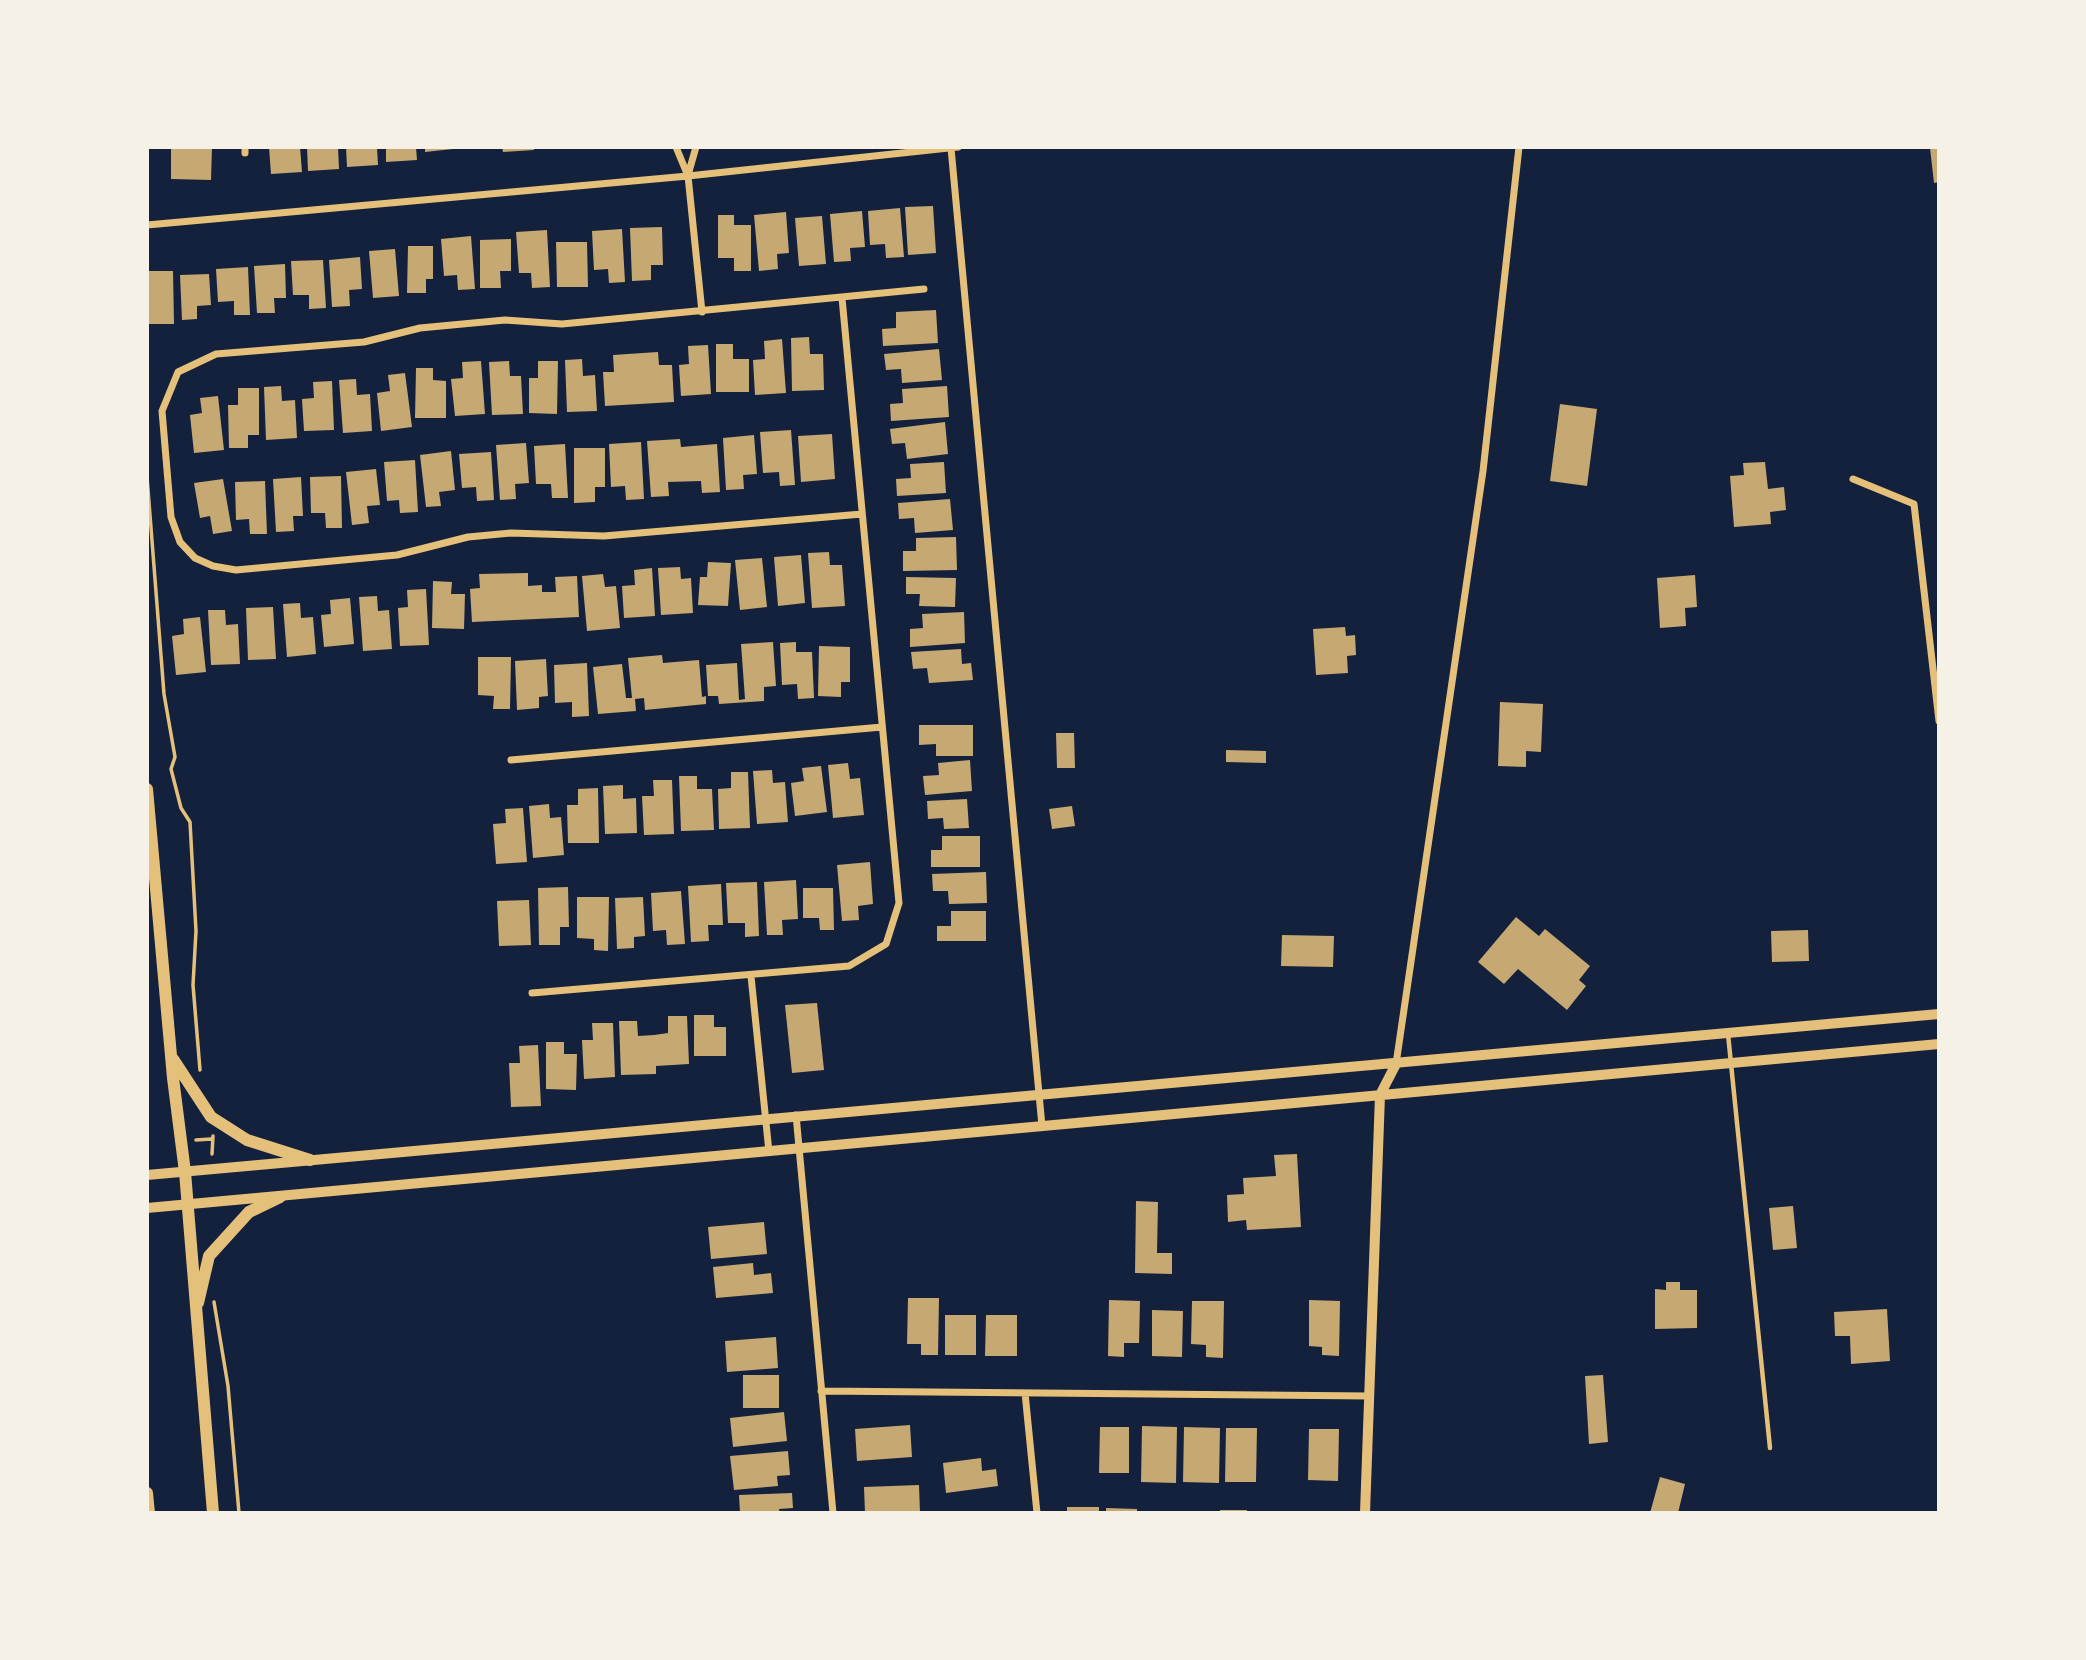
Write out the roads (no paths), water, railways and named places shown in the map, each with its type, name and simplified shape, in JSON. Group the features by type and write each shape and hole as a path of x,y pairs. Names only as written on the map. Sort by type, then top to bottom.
{"main road":[{"path":"147,789 171,1055 185,1172 213,1513"},
{"path":"171,1055 211,1116 247,1140 310,1160"},
{"path":"195,1317 209,1256 249,1212 280,1197"},
{"path":"147,1493 149,1513"}],"street":[{"path":"676,147 688,176 702,312"},
{"path":"688,176 696,147"},
{"path":"147,225 688,176 958,147"},
{"path":"1365,1513 1380,1096 1396,1064 1483,471 1519,147"},
{"path":"951,148 1042,1126"},
{"path":"862,513 604,537 511,533 468,537 397,555 236,570 213,566 195,558 180,542 171,517 162,411 178,372 216,354 364,342 420,328 505,320 562,324 924,289"},
{"path":"532,993 849,966 886,944 900,903 842,298"},
{"path":"1853,479 1914,504 1939,720"},
{"path":"512,760 883,727"},
{"path":"751,976 769,1152"},
{"path":"147,1175 1939,1014"},
{"path":"147,1209 1939,1044"},
{"path":"796,1115 833,1513"},
{"path":"821,1391 1370,1396"},
{"path":"1025,1393 1037,1513"}],"lane":[{"path":"1728,1033 1770,1448"}]}
